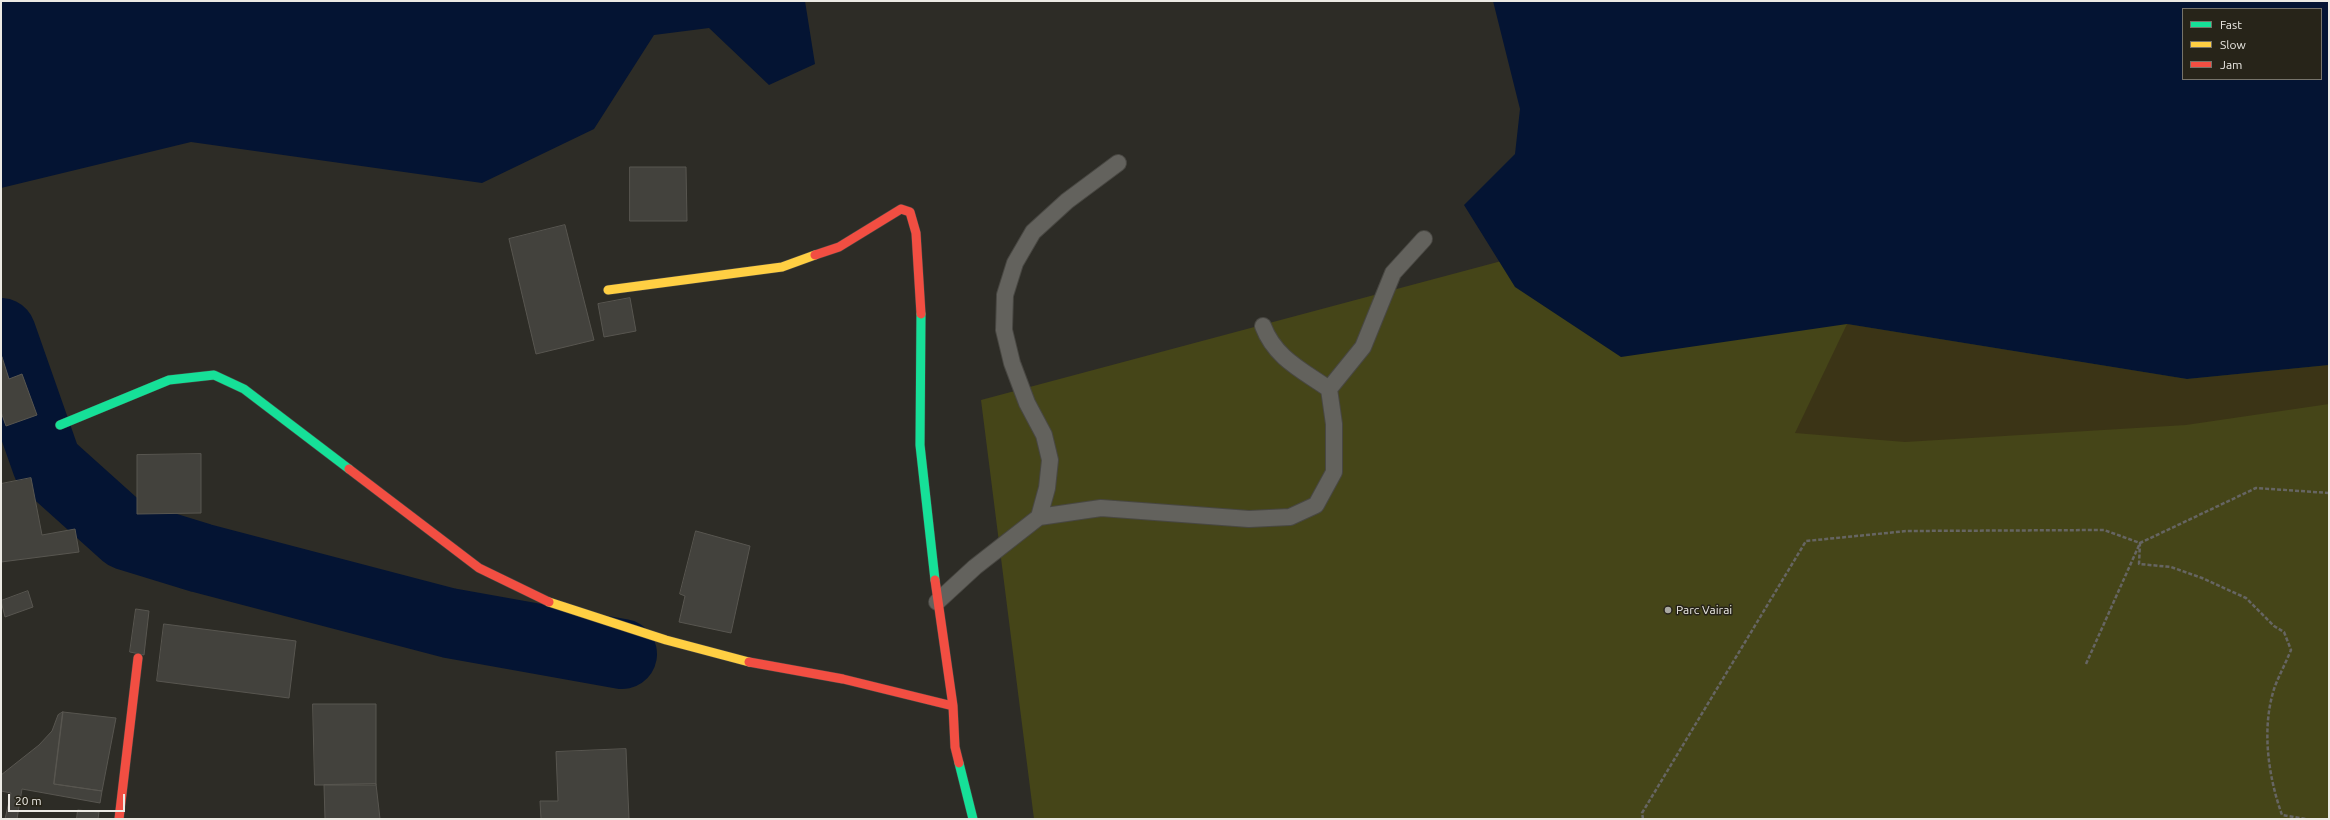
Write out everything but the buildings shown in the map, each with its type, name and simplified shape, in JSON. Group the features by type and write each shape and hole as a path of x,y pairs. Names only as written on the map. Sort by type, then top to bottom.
{"street":[{"path":"608,290 782,267 839,247 902,209 910,212 916,232 922,325 920,445 936,602 953,706 955,747 973,819"},
{"path":"60,425 169,380 214,375 244,389 479,568 556,605 666,640 756,664 843,679 953,706"},
{"path":"118,819 138,658"}],"lane":[{"path":"1039,517 1048,488 1050,460 1044,435 1027,403 1012,363 1004,330 1005,295 1015,262 1033,232 1066,201 1118,163"},
{"path":"936,602 975,567 1039,517 1101,508 1249,519 1290,517 1316,505 1334,472 1334,424 1329,389 1363,348 1393,273 1424,239"},
{"path":"1263,326 1269,341 1283,358 1329,389"}],"path":[{"path":"2086,664 2140,543 2256,488 2329,493"},
{"path":"1643,819 1642,813 1806,541 1907,531 2104,530 2140,543"},
{"path":"2140,543 2139,564 2171,567 2202,578 2246,598 2274,626 2284,632 2291,650 2275,687 2267,724 2272,788 2282,815 2306,819"}],"shaded area":[{"name":"Parc Vairai","path":"2329,4 2329,819 1034,819 981,400 2182,79 2322,80 2322,8"}],"sand":[{"path":"1847,324 2187,379 2329,365 2329,404 2186,425 1905,442 1795,433"}],"water":[{"path":"1,1 805,1 815,64 769,85 709,28 654,35 594,129 482,183 191,142 1,188"},
{"path":"1493,1 2329,1 2329,365 2187,379 1847,324 1621,357 1515,287 1464,205 1515,154 1520,109"}],"waterway":[{"path":"1,333 47,464 126,535 201,558 449,623 622,654"}],"traffic: fast":[{"path":"921,314 920,445 935,580"},
{"path":"60,425 169,380 214,375 244,389 349,469"},
{"path":"959,763 973,819"}],"traffic: slow":[{"path":"608,290 782,267 815,255"},
{"path":"549,602 666,640 749,662"}],"traffic: jam":[{"path":"815,255 839,247 901,209 910,212 916,233 921,314"},
{"path":"349,469 479,568 549,602"},
{"path":"935,580 953,706"},
{"path":"119,819 138,658"},
{"path":"749,662 843,679 953,706 955,747 959,763"}],"place":[{"name":"Parc Vairai","path":"1668,610"}]}
